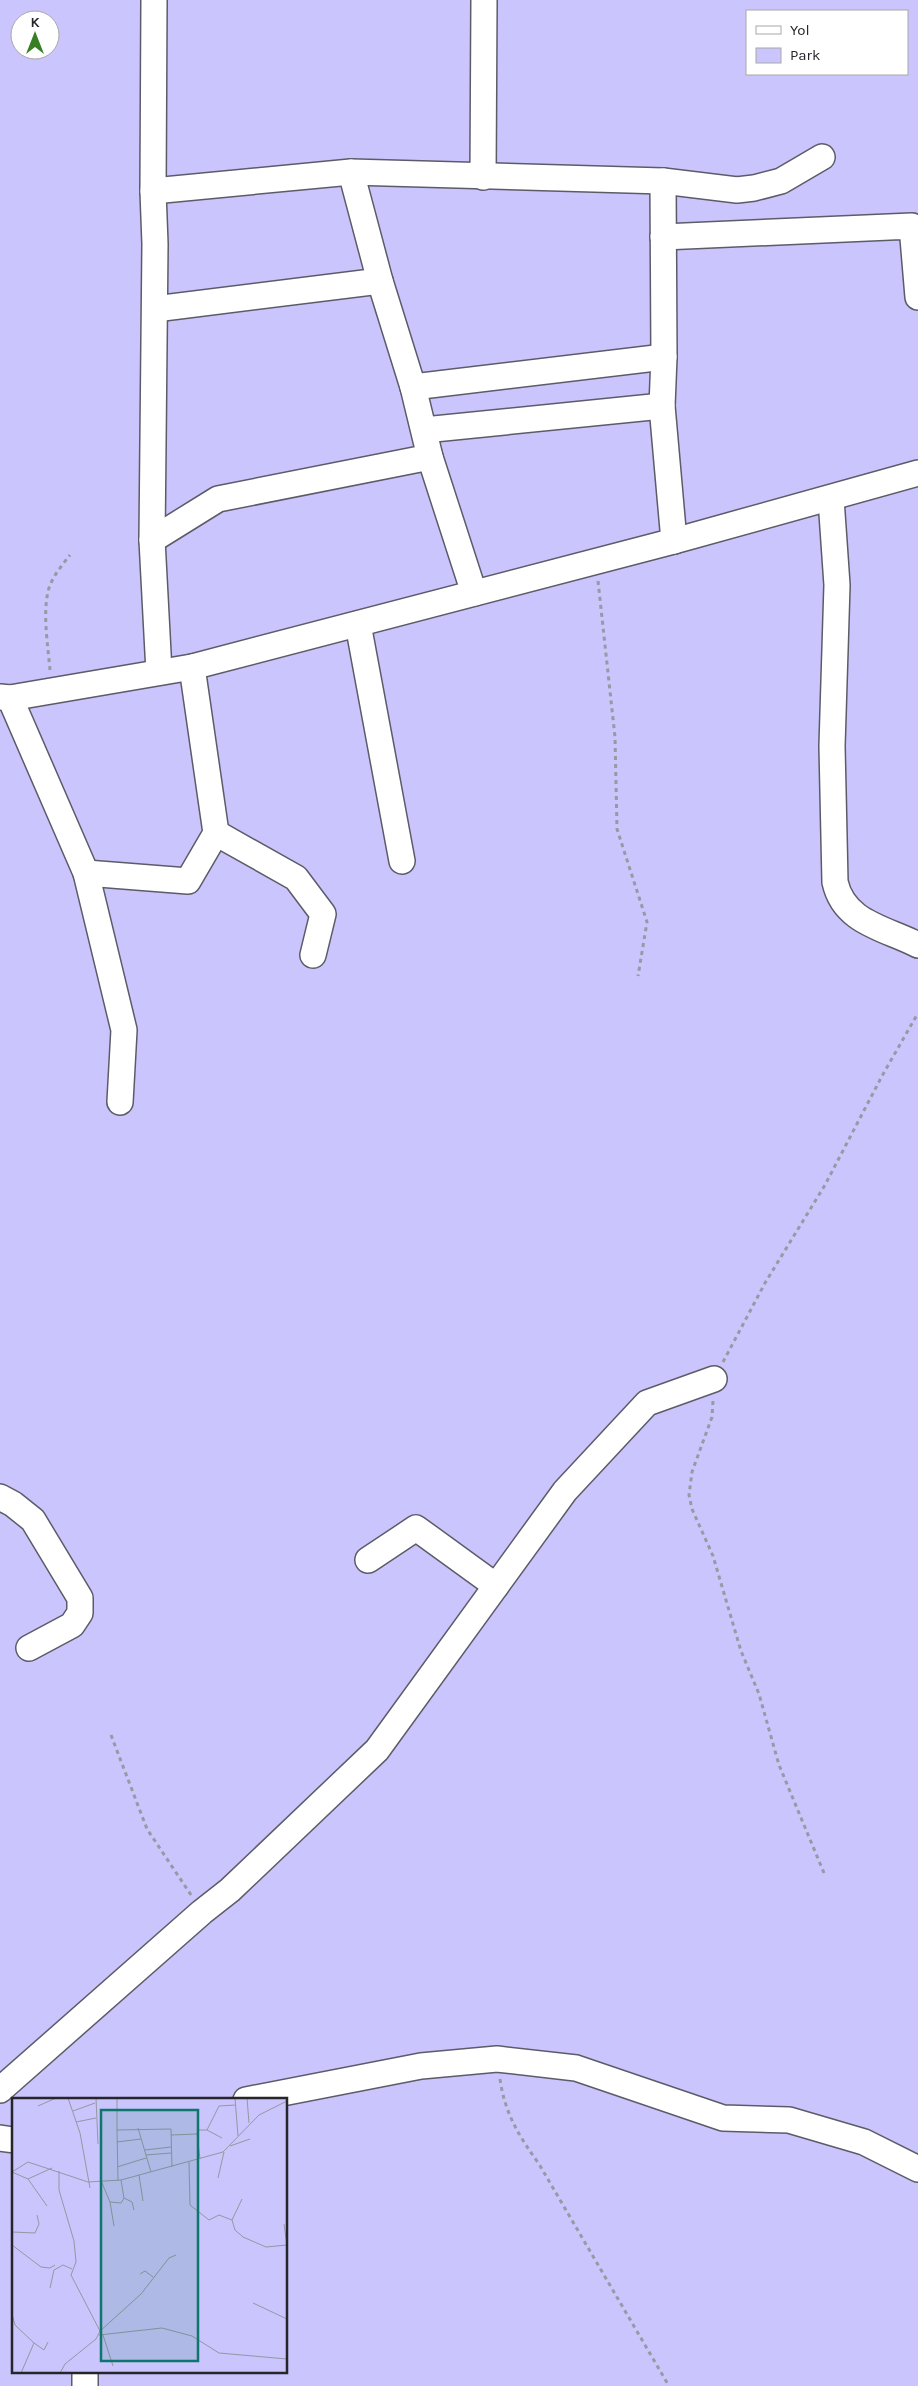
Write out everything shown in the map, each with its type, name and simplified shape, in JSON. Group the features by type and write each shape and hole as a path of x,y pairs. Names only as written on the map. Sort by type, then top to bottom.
{"street":[{"path":"154,0 153,191 155,309 152,540 159,672"},
{"path":"483,177 484,0"},
{"path":"153,191 351,172 664,181 719,188 754,188 781,181 822,157"},
{"path":"351,172 380,281 413,386 430,457 474,593"},
{"path":"664,181 664,357 662,406 674,541"},
{"path":"663,237 915,219 918,297"},
{"path":"155,309 380,281"},
{"path":"413,386 664,357"},
{"path":"424,430 662,406"},
{"path":"152,540 218,499 430,457"},
{"path":"120,1102 124,1030 86,873 5,697 192,668 831,499 918,473"},
{"path":"831,499 836,585 832,746 835,882 841,899 852,914 918,945"},
{"path":"358,624 402,862"},
{"path":"86,873 188,881 216,833 192,668"},
{"path":"216,833 296,878 324,914 313,955"},
{"path":"0,2090 202,1912 230,1890 377,1750 565,1491 647,1403 714,1379"},
{"path":"0,1497 14,1504 33,1520 80,1598 80,1613 72,1625 29,1648"},
{"path":"368,1560 416,1528 496,1586"},
{"path":"256,2098 421,2066 498,2059 576,2068 724,2118 789,2120 864,2142 918,2169"}],"path":[{"path":"51,691 46,600 49,586 58,570 70,555"},
{"path":"596,561 615,737 617,829 647,922 638,976"},
{"path":"824,1873 779,1765 759,1694 741,1651 713,1556 692,1509 689,1494 692,1472 712,1417 714,1379 765,1283 825,1185 882,1076 918,1013"},
{"path":"111,1735 147,1829 202,1912"},
{"path":"498,2059 502,2097 516,2133 539,2164 669,2386"}],"green space":[{"path":"0,0 918,0 918,2386 0,2386"}]}
